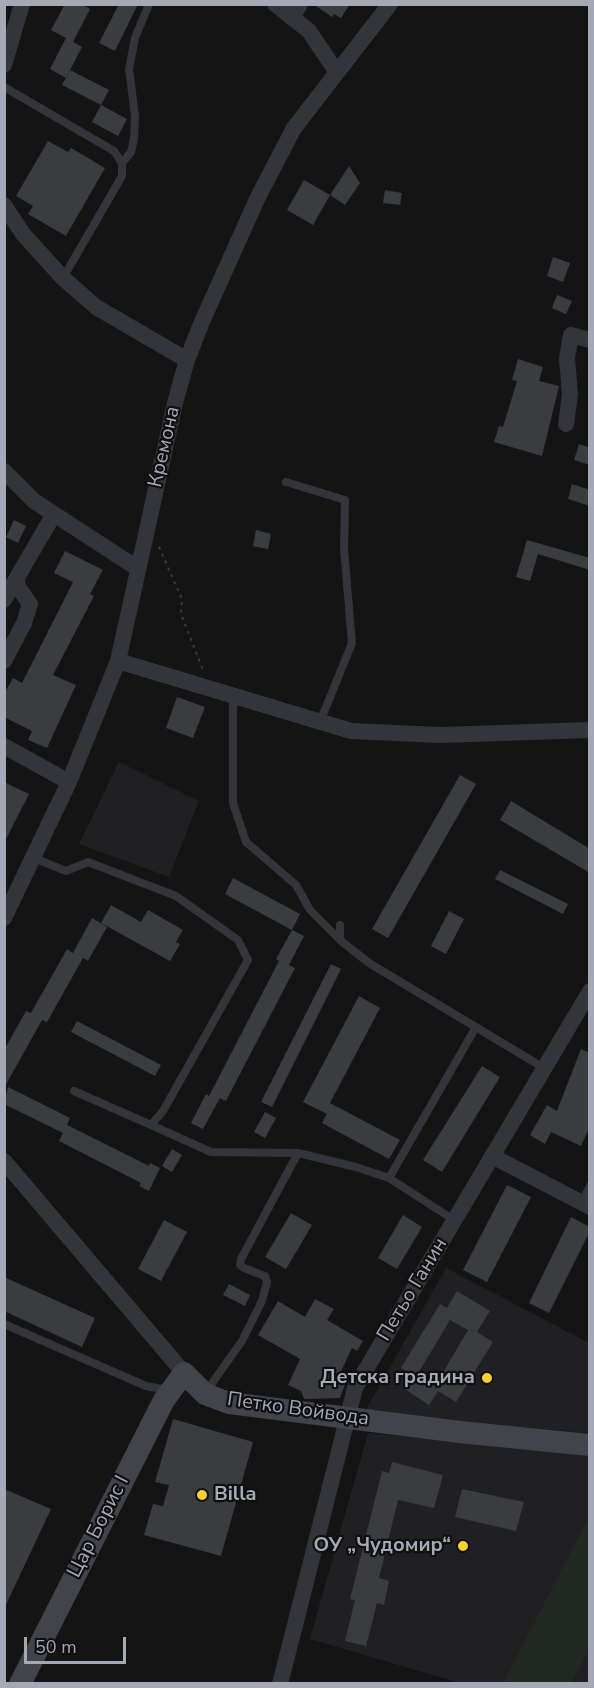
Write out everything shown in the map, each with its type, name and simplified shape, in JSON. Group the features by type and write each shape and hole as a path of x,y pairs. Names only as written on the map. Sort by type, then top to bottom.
{"street":[{"path":"4,64 22,4"},
{"path":"275,4 296,11 336,71"},
{"name":"Кремона","path":"5,918 69,782 118,661 148,520 187,360 258,197 294,128 390,4"},
{"path":"4,205 23,234 63,278 96,307 187,360"},
{"path":"566,424 570,394 567,358 571,335 590,340"},
{"path":"4,471 34,501 137,568"},
{"path":"4,600 54,514"},
{"path":"6,655 24,622 30,604 18,587 17,580"},
{"path":"118,661 351,731 399,735 590,730"},
{"path":"4,746 69,782"},
{"name":"Петьо Ганин","path":"280,1683 300,1610 346,1416 355,1388 590,991"},
{"path":"492,1156 585,1205"},
{"name":"Петко Войвода","path":"4,1161 178,1382 229,1403 460,1432 590,1445"},
{"name":"Цар Борис I","path":"20,1683 164,1400 178,1382"}],"lane":[{"path":"122,164 131,152 134,139 135,116 129,69 135,38 149,4"},
{"path":"4,87 114,151 122,164 122,176 63,278"},
{"path":"286,482 345,500 344,549 352,643 320,722"},
{"path":"233,696 233,803 246,842 296,885 310,910 340,940 369,963 544,1068"},
{"path":"34,858 66,871 88,862 176,896 238,940 248,960 162,1111 151,1125"},
{"path":"340,925 340,940"},
{"path":"389,1178 476,1027"},
{"path":"74,1091 210,1152 298,1153 389,1178 454,1220"},
{"path":"205,1394 242,1341 262,1301 267,1282 265,1276 244,1268 241,1259 298,1153"},
{"path":"585,1205 590,1186"},
{"path":"4,1324 146,1386 178,1382"}],"path":[{"path":"148,520 182,599 181,614 211,689"}],"shaded area":[{"path":"119,762 199,801 169,877 79,844"},
{"name":"Детска градина","path":"446,1268 589,1343 589,1433 364,1413"},
{"name":"ОУ „Чудомир“","path":"368,1433 589,1454 588,1683 460,1683 310,1639"},
{"path":"589,1517 589,1649 571,1683 514,1684 504,1681"}],"building":[{"path":"65,4 81,4 90,9 73,42 82,47 66,78 50,69 66,38 51,30"},
{"path":"119,4 138,4 115,51 99,43"},
{"path":"313,4 350,4 341,18 334,14 332,17"},
{"path":"70,70 109,90 101,105 62,85"},
{"path":"101,105 127,119 118,136 92,122"},
{"path":"48,141 68,152 71,148 105,168 66,236 28,214 33,206 16,196"},
{"path":"349,166 360,183 345,205 330,195"},
{"path":"304,180 330,195 313,225 287,210"},
{"path":"385,190 402,193 400,205 383,203"},
{"path":"553,257 570,263 563,282 547,276"},
{"path":"557,295 572,301 566,314 552,308"},
{"path":"518,359 543,367 539,381 559,386 542,456 494,442 499,426 503,427 517,381 512,380"},
{"path":"579,444 590,448 590,465 574,460"},
{"path":"572,484 590,490 590,506 568,499"},
{"path":"14,520 26,526 18,543 6,537"},
{"path":"256,530 271,534 268,549 253,546"},
{"path":"527,540 590,558 590,570 538,554 530,581 516,577"},
{"path":"65,551 103,570 90,594 94,596 53,675 76,685 47,748 28,740 32,731 4,717 4,694 13,678 22,683 73,582 54,573"},
{"path":"177,697 205,707 193,738 166,728"},
{"path":"460,775 476,784 388,938 372,929"},
{"path":"4,782 29,794 4,843"},
{"path":"511,801 590,849 590,873 500,820"},
{"path":"500,870 568,904 563,914 495,879"},
{"path":"233,878 300,914 292,930 225,894"},
{"path":"111,905 141,922 148,910 183,930 176,942 180,944 170,961 101,923"},
{"path":"449,911 464,919 446,954 431,946"},
{"path":"92,918 107,927 88,961 83,958 47,1022 42,1020 4,1088 4,1050 26,1011 31,1013 67,949 73,953"},
{"path":"292,930 304,936 289,965 295,968 226,1101 220,1098 203,1129 191,1123 206,1094 209,1096 279,961 276,959"},
{"path":"331,964 341,969 272,1107 261,1102"},
{"path":"359,996 380,1008 330,1103 400,1140 389,1159 322,1123 327,1114 303,1102"},
{"path":"77,1021 161,1065 155,1076 71,1032"},
{"path":"581,1049 590,1053 590,1126 581,1146 551,1132 545,1144 530,1135 547,1105 557,1111"},
{"path":"482,1066 500,1077 442,1172 423,1160"},
{"path":"8,1087 70,1118 67,1125 149,1166 150,1163 160,1168 149,1191 139,1186 141,1183 59,1141 63,1133 4,1104"},
{"path":"265,1112 276,1118 265,1138 254,1132"},
{"path":"172,1149 182,1155 172,1172 162,1166"},
{"path":"507,1185 531,1197 487,1282 463,1270"},
{"path":"291,1213 312,1225 286,1269 265,1257"},
{"path":"403,1215 422,1227 397,1269 378,1258"},
{"path":"571,1217 590,1227 590,1231 549,1313 529,1303"},
{"path":"164,1220 187,1232 161,1281 138,1269"},
{"path":"4,1277 95,1318 82,1347 4,1311"},
{"path":"229,1284 250,1295 245,1306 223,1295"},
{"path":"457,1291 490,1311 477,1332 493,1342 456,1402 438,1391 429,1405 403,1388 411,1374 401,1368 440,1304 447,1308","holes":["450,1320 468,1330 435,1386 417,1375"]},
{"path":"315,1299 334,1309 327,1320 363,1341 357,1351 352,1348 335,1384 345,1384 340,1398 304,1399 301,1391 288,1385 300,1359 258,1335 278,1301 305,1317"},
{"name":"Billa","path":"173,1419 253,1442 221,1556 144,1535 153,1504 163,1506 169,1485 155,1482"},
{"path":"392,1462 443,1475 434,1508 398,1500 379,1578 389,1581 384,1605 377,1603 366,1646 345,1641 355,1600 350,1599 382,1471 389,1473"},
{"path":"4,1489 51,1509 4,1609"},
{"path":"462,1489 524,1502 516,1531 455,1517"}],"place":[{"name":"Детска градина","path":"487,1378"},
{"name":"Billa","path":"202,1495"},
{"name":"ОУ „Чудомир“","path":"463,1546"}]}
